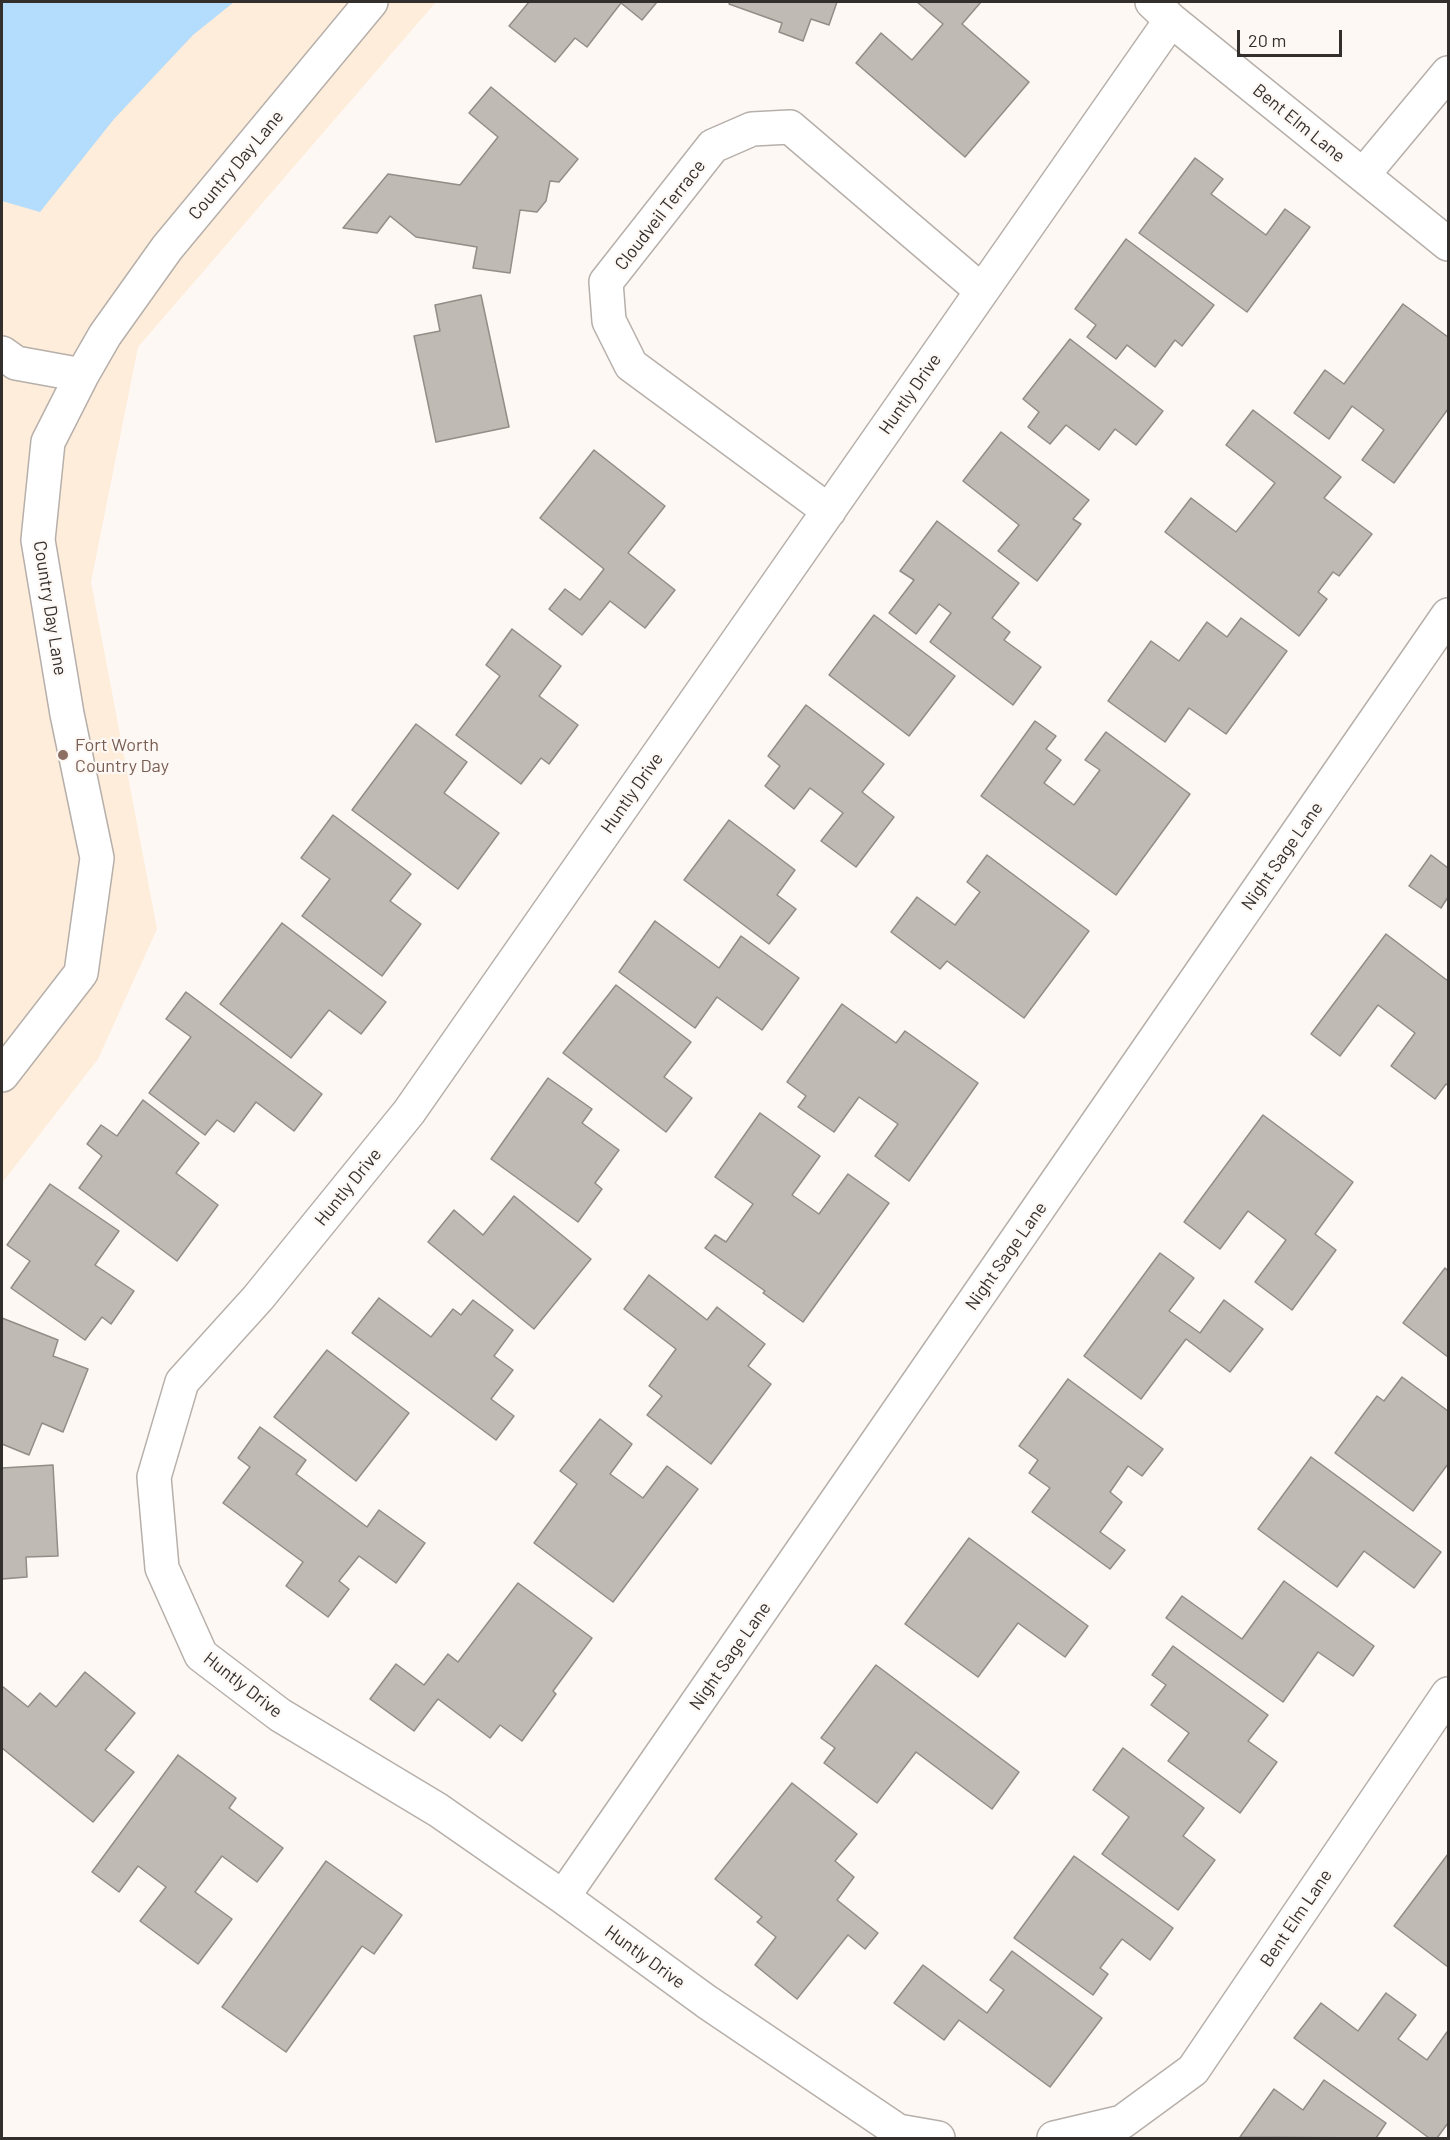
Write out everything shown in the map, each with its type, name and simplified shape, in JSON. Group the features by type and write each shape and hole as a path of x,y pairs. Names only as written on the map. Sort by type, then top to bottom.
{"street":[{"name":"Country Day Lane","path":"2,1075 81,973 97,858 66,714 38,540 48,442 105,335 167,248 371,2"},
{"name":"Bent Elm Lane","path":"1161,11 1449,244"},
{"name":"Huntly Drive","path":"938,2139 898,2132 707,2002 563,1897 438,1810 280,1715 201,1655 162,1568 153,1477 182,1382 258,1298 409,1112 982,291 1161,11"},
{"path":"1363,175 1449,73"},
{"name":"Cloudveil Terrace","path":"829,511 632,365 609,321 606,282 713,146 752,129 790,127 982,291"},
{"path":"2,353 16,363 82,375"},
{"name":"Night Sage Lane","path":"563,1897 1449,615"},
{"name":"Bent Elm Lane","path":"1054,2139 1122,2122 1193,2070 1449,1694"}],"shaded area":[{"name":"Fort Worth Country Day","path":"2,2 436,2 138,347 91,582 157,929 98,1059 2,1183"}],"water":[{"path":"2,2 234,2 193,35 114,119 40,212 2,201"}],"building":[{"path":"529,2 657,2 642,20 621,3 587,47 575,38 555,62 509,26"},
{"path":"730,2 837,2 829,25 811,19 803,41 779,32 782,23 729,4"},
{"path":"917,2 981,2 962,24 1029,82 965,157 856,63 881,33 912,60 943,24"},
{"path":"491,87 578,159 559,182 550,181 546,201 537,212 520,210 510,273 473,268 477,247 416,237 390,216 377,233 343,228 388,174 460,185 498,137 469,113"},
{"path":"1195,158 1223,179 1211,194 1266,235 1285,209 1310,227 1247,312 1139,233"},
{"path":"1126,239 1214,305 1182,346 1175,340 1155,367 1127,345 1116,359 1087,337 1096,325 1075,309"},
{"path":"481,295 509,427 436,442 414,336 440,331 435,305"},
{"path":"1403,304 1448,337 1448,409 1394,483 1362,460 1384,430 1352,406 1329,439 1294,413 1325,370 1344,384"},
{"path":"1070,339 1163,411 1136,445 1115,429 1099,450 1066,425 1050,444 1028,427 1039,412 1023,399"},
{"path":"1253,410 1341,477 1324,498 1372,534 1339,576 1333,572 1318,592 1327,599 1299,636 1165,532 1191,498 1236,532 1275,483 1226,445"},
{"path":"1001,432 1089,500 1073,519 1081,524 1037,581 998,551 1019,525 963,481"},
{"path":"594,450 665,506 628,553 675,590 645,628 610,601 582,635 549,609 565,589 580,600 604,569 540,518"},
{"path":"937,521 1019,583 992,618 1010,632 1004,640 1041,667 1013,705 930,642 951,613 939,604 916,634 889,613 914,580 900,571"},
{"path":"874,615 955,676 909,736 829,675"},
{"path":"1241,618 1287,651 1226,734 1189,708 1165,742 1108,701 1151,641 1179,661 1207,622 1227,637"},
{"path":"512,629 561,666 539,696 578,725 549,764 541,758 521,784 456,735 500,676 486,665"},
{"path":"806,705 884,764 862,792 894,817 856,867 821,841 843,813 810,788 794,809 765,786 780,766 768,756"},
{"path":"1035,721 1056,736 1046,749 1061,760 1044,783 1074,805 1100,770 1085,760 1106,732 1190,794 1116,895 981,796"},
{"path":"416,724 467,762 444,793 499,833 458,889 352,810"},
{"path":"333,815 411,874 390,901 421,924 382,976 302,916 330,879 301,858"},
{"path":"729,820 795,870 777,895 796,909 769,944 684,880"},
{"path":"987,855 1089,931 1024,1018 947,961 940,969 891,932 917,897 955,925 980,892 967,882"},
{"path":"1431,855 1448,868 1448,897 1441,908 1409,886"},
{"path":"655,921 719,968 741,936 799,978 762,1030 717,997 695,1028 619,972"},
{"path":"282,923 386,1002 361,1034 329,1010 291,1058 220,1004"},
{"path":"1386,934 1448,981 1448,1085 1446,1084 1435,1099 1391,1066 1415,1033 1378,1005 1340,1056 1311,1034"},
{"path":"616,985 691,1042 664,1077 692,1098 666,1132 563,1053"},
{"path":"186,992 322,1094 294,1131 256,1102 234,1132 217,1120 205,1135 149,1093 191,1037 166,1019"},
{"path":"842,1004 896,1043 905,1031 978,1083 909,1181 875,1156 898,1124 859,1097 834,1132 798,1107 806,1096 787,1082"},
{"path":"548,1078 592,1109 582,1123 619,1150 595,1183 602,1189 578,1222 491,1159"},
{"path":"143,1100 199,1143 176,1173 218,1205 177,1261 79,1188 102,1156 87,1144 101,1125 117,1136"},
{"path":"760,1113 820,1156 792,1195 819,1214 848,1174 889,1203 803,1322 763,1293 765,1291 705,1248 715,1235 726,1242 753,1204 715,1177"},
{"path":"1263,1115 1353,1182 1315,1234 1336,1250 1292,1310 1255,1282 1286,1240 1248,1211 1220,1249 1184,1222"},
{"path":"50,1184 119,1231 95,1265 134,1291 111,1324 102,1317 85,1340 11,1288 30,1261 7,1245"},
{"path":"514,1196 591,1259 534,1329 428,1242 454,1210 483,1235"},
{"path":"1160,1253 1194,1278 1169,1311 1200,1333 1224,1300 1263,1329 1230,1372 1186,1339 1141,1399 1084,1356"},
{"path":"1445,1268 1448,1271 1448,1357 1403,1323"},
{"path":"649,1275 707,1320 717,1307 765,1344 748,1366 771,1384 711,1464 647,1415 662,1396 649,1386 676,1349 624,1309"},
{"path":"379,1298 431,1337 453,1309 461,1315 473,1300 513,1330 494,1356 513,1370 491,1399 514,1416 496,1440 352,1333"},
{"path":"2,1318 58,1340 53,1356 88,1369 63,1432 42,1423 29,1455 2,1444"},
{"path":"327,1350 409,1413 356,1481 274,1417"},
{"path":"1402,1377 1448,1411 1448,1464 1413,1511 1335,1453 1377,1396 1384,1401"},
{"path":"1068,1379 1163,1449 1142,1476 1128,1466 1110,1492 1122,1502 1100,1532 1125,1550 1110,1569 1032,1512 1050,1488 1029,1473 1038,1460 1019,1446"},
{"path":"600,1419 632,1444 610,1474 643,1498 667,1466 698,1489 613,1602 534,1543 577,1484 560,1471"},
{"path":"260,1427 306,1460 296,1474 367,1527 379,1510 425,1543 396,1583 359,1556 339,1581 349,1589 328,1617 286,1586 303,1562 223,1503 250,1467 238,1458"},
{"path":"1311,1457 1441,1552 1414,1588 1364,1551 1337,1587 1258,1529"},
{"path":"53,1465 58,1556 26,1557 27,1577 2,1579 2,1468"},
{"path":"969,1538 1088,1626 1065,1657 1018,1623 978,1677 905,1624"},
{"path":"1284,1581 1374,1646 1353,1676 1318,1652 1283,1702 1166,1618 1182,1596 1242,1639"},
{"path":"518,1583 592,1638 553,1691 556,1694 522,1741 500,1725 490,1738 438,1699 414,1731 370,1699 396,1664 424,1685 448,1654 458,1662"},
{"path":"1173,1646 1268,1715 1248,1741 1277,1762 1240,1813 1168,1761 1189,1733 1151,1705 1166,1685 1152,1675"},
{"path":"876,1665 1019,1772 992,1809 916,1752 877,1803 824,1763 835,1748 821,1738"},
{"path":"85,1672 135,1713 105,1750 134,1772 93,1822 2,1748 2,1686 28,1707 40,1693 56,1707"},
{"path":"1123,1748 1204,1808 1183,1836 1215,1860 1178,1910 1102,1854 1129,1817 1093,1790"},
{"path":"178,1755 236,1798 229,1808 283,1848 257,1882 222,1856 195,1892 232,1919 198,1964 140,1921 166,1887 138,1866 119,1892 92,1872"},
{"path":"792,1783 857,1834 835,1861 854,1877 837,1900 878,1933 865,1949 848,1935 797,1999 755,1965 776,1937 757,1922 762,1917 715,1879"},
{"path":"1448,1854 1448,1967 1394,1926"},
{"path":"1074,1856 1173,1928 1150,1960 1122,1939 1100,1968 1108,1974 1093,1995 1014,1938"},
{"path":"326,1861 402,1915 374,1954 362,1946 286,2052 222,2007"},
{"path":"1012,1951 1102,2018 1050,2087 959,2020 944,2040 894,2003 923,1965 987,2013 1004,1990 990,1980"},
{"path":"1386,1993 1416,2015 1398,2039 1427,2060 1447,2032 1448,2034 1448,2123 1437,2138 1429,2138 1294,2038 1321,2003 1358,2031"},
{"path":"1324,2080 1386,2123 1376,2138 1240,2137 1274,2089 1303,2110"}],"place":[{"name":"Fort Worth Country Day","path":"63,755"}]}
